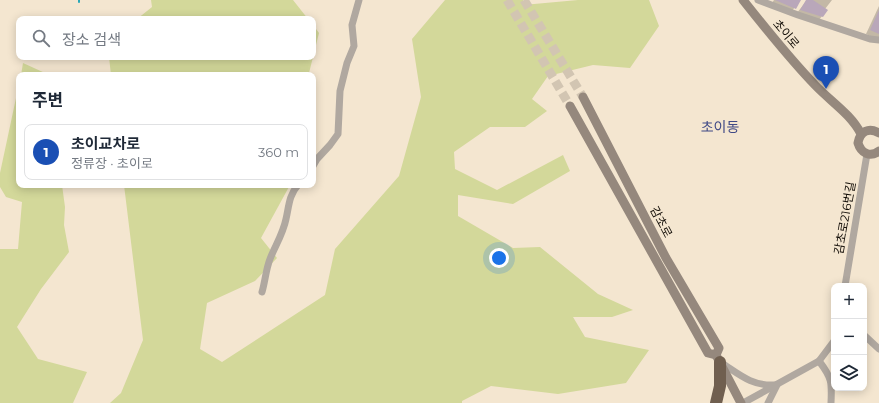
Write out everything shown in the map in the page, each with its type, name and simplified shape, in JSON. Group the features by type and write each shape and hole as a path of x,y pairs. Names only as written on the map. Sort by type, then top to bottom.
{"highway":[{"path":"716,403 720,386 718,359"}],"main road":[{"name":"초이로","path":"743,0 791,59 821,91 857,125 861,134"},
{"name":"감초로","path":"583,97 666,258 719,348 718,359"},
{"name":"감초로","path":"570,106 619,191 708,353 718,359 742,403"},
{"path":"879,133 875,130 870,130 861,134 858,143 859,148 866,154 879,151"}],"street":[{"path":"316,160 338,134 340,91 347,63 354,46 352,25 359,0"},
{"path":"758,0 870,39 879,40"},
{"name":"감초로216번길","path":"845,283 866,154"},
{"path":"262,292 269,261 279,242 286,219 288,202 296,188"},
{"path":"867,338 879,349"},
{"path":"742,403 819,361 831,345"},
{"path":"718,359 756,384 764,386 777,385"},
{"path":"819,361 830,377 831,382"},
{"path":"768,403 777,385"},
{"path":"831,403 832,391"}],"green space":[{"path":"151,0 293,0 306,16 141,16 152,7"},
{"path":"445,0 523,0 523,5 578,0 649,0 659,26 630,68 593,65 548,76 532,99 547,111 525,127 490,127 454,152 455,169 497,190 563,155 570,171 513,204 458,195 458,216 513,248 540,247 598,294 633,310 612,317 573,317 585,337 649,350 626,383 558,394 491,386 462,401 462,403 110,403 121,393 143,340 124,188 288,188 261,238 277,258 255,281 207,303 200,349 222,362 325,295 335,249 399,176 421,97 412,39"},
{"path":"316,29 319,33 316,45"},
{"path":"109,60 312,60 309,72 111,72"},
{"path":"23,63 43,72 22,72"},
{"path":"16,98 16,188 62,188 65,207 64,225 69,252 41,289 17,327 38,359 87,372 73,403 0,403 0,249 18,249 22,202 6,197 0,187 0,173"}],"building":[{"path":"775,0 801,0 796,9"},
{"path":"806,0 813,0 828,10 823,17 800,10"},
{"path":"879,10 879,34 870,30"}],"tunnel":[{"path":"507,0 570,106"},
{"path":"524,0 583,97"}],"place":[{"name":"초이교차로","path":"826,89"}],"district":[{"name":"초이동","path":"720,127"}]}
